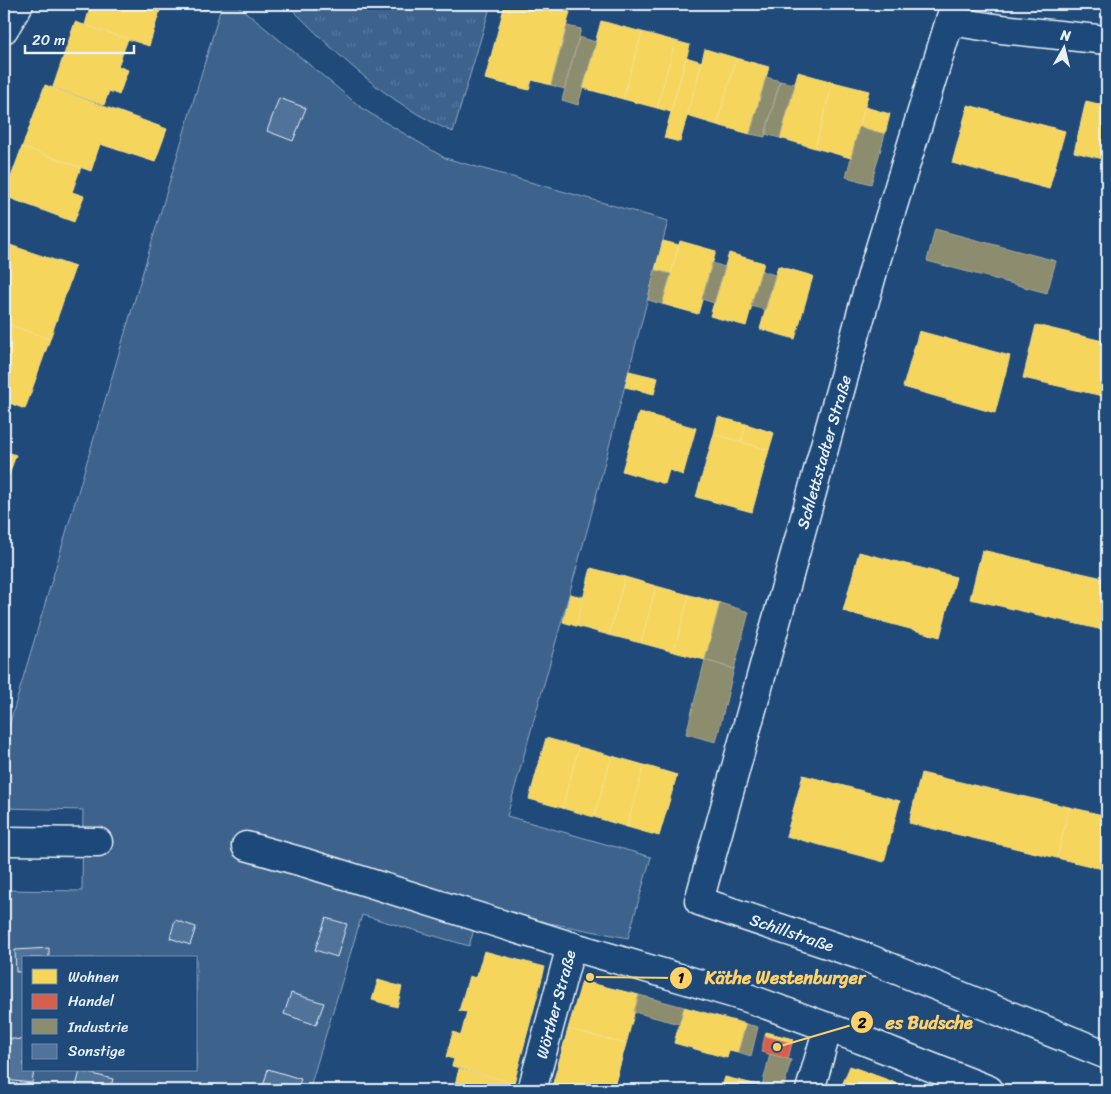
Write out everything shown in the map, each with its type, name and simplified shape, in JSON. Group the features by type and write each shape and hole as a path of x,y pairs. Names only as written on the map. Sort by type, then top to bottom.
{"street":[{"path":"4,29 19,4"},
{"path":"952,12 1001,29 1107,40"},
{"name":"Schlettstadter Straße","path":"699,902 876,264 952,12"},
{"path":"4,841 98,842"},
{"path":"246,846 571,946"},
{"name":"Schillstraße","path":"699,902 860,954 1107,1055"},
{"name":"Wörther Straße","path":"532,1090 571,946 748,998 828,1027"},
{"path":"810,1090 828,1027 989,1090"}],"green space":[{"path":"222,4 236,4 363,109 445,158 668,221 588,527 507,816 651,857 628,938 544,922 482,903 469,946 362,915 309,1090 4,1090 4,890 82,891 83,810 5,808 6,736"},
{"path":"491,4 453,132 429,121 364,77 288,5"}],"building: Wohnen":[{"path":"91,4 162,4 149,46 85,25"},
{"path":"186,4 208,4 206,10"},
{"path":"505,4 556,4 555,8 570,12 551,85 532,80 529,90 485,79"},
{"path":"906,4 922,4 920,9"},
{"path":"601,21 642,32 623,99 583,88"},
{"path":"75,22 128,39 118,66 128,70 119,95 109,91 104,105 53,87"},
{"path":"642,32 675,41 657,108 623,99"},
{"path":"675,41 690,45 671,112 657,108"},
{"path":"705,49 736,58 717,125 687,116"},
{"path":"686,57 702,62 680,142 664,138"},
{"path":"736,58 769,67 750,134 717,125"},
{"path":"798,72 833,82 815,148 780,138"},
{"path":"833,82 869,91 851,158 815,148"},
{"path":"45,85 167,129 155,162 100,144 91,171 22,147"},
{"path":"1086,101 1107,106 1107,160 1074,152"},
{"path":"968,105 1065,131 1049,189 952,163"},
{"path":"865,107 890,114 885,134 859,127"},
{"path":"22,147 81,167 72,192 84,196 74,222 4,196"},
{"path":"663,241 679,245 671,274 655,270"},
{"path":"680,241 716,251 698,314 662,304"},
{"path":"10,245 75,267 50,339 4,323 4,264"},
{"path":"729,253 764,263 746,326 710,316"},
{"path":"778,266 813,276 795,339 760,329"},
{"path":"4,323 50,339 25,409 4,401"},
{"path":"1036,325 1107,342 1107,397 1023,378"},
{"path":"919,331 1010,356 995,413 903,387"},
{"path":"629,371 658,378 654,394 625,387"},
{"path":"639,412 696,428 683,475 669,470 665,484 622,471"},
{"path":"718,417 746,424 741,442 714,434"},
{"path":"746,424 774,433 769,450 741,442"},
{"path":"714,434 769,450 752,512 696,497"},
{"path":"4,451 16,455 4,488"},
{"path":"982,550 1107,579 1107,631 970,599"},
{"path":"859,552 956,577 940,637 843,611"},
{"path":"591,568 625,577 609,635 576,626"},
{"path":"625,577 656,586 641,643 609,635"},
{"path":"656,586 689,595 674,652 641,643"},
{"path":"570,594 583,597 576,626 563,622"},
{"path":"689,595 720,603 705,660 674,652"},
{"path":"546,738 579,747 562,808 529,799"},
{"path":"579,747 612,756 594,817 562,808"},
{"path":"612,756 644,765 627,827 594,817"},
{"path":"644,765 677,775 659,836 627,827"},
{"path":"921,773 1069,807 1057,858 909,823"},
{"path":"803,775 900,801 884,862 786,836"},
{"path":"1069,807 1107,816 1107,870 1057,858"},
{"path":"484,951 545,967 514,1083 452,1066 454,1059 446,1057 453,1032 461,1035 467,1012 459,1011 469,976 476,978"},
{"path":"378,980 402,987 397,1007 372,1000"},
{"path":"582,981 639,995 626,1044 568,1029"},
{"path":"684,1007 746,1024 738,1052 729,1050 727,1058 674,1043"},
{"path":"568,1029 626,1044 613,1090 551,1090"},
{"path":"766,1032 793,1039 792,1043 765,1036"},
{"path":"850,1066 913,1089 913,1090 840,1090"},
{"path":"459,1069 514,1083 512,1090 448,1090 449,1087 454,1088"},
{"path":"725,1077 762,1086 780,1090 721,1090"}],"building: Handel":[{"path":"765,1036 792,1043 788,1059 761,1052"}],"building: Industrie":[{"path":"567,26 581,29 564,89 551,85"},
{"path":"579,37 596,42 578,105 562,100"},
{"path":"766,77 780,81 765,137 750,134"},
{"path":"780,81 795,84 780,138 765,134"},
{"path":"859,127 885,134 871,184 846,177"},
{"path":"935,229 1056,261 1047,293 927,261"},
{"path":"712,263 725,267 714,303 702,299"},
{"path":"655,270 671,274 662,304 648,300"},
{"path":"761,271 775,275 765,310 751,306"},
{"path":"720,603 749,612 734,669 705,660"},
{"path":"705,660 734,669 716,742 686,734"},
{"path":"639,995 684,1007 679,1024 634,1012"},
{"path":"746,1024 758,1027 751,1056 738,1052"},
{"path":"770,1054 791,1060 783,1090 762,1086"}],"building: Sonstige":[{"path":"279,98 306,108 293,141 267,131"},
{"path":"326,918 347,924 337,957 315,950"},
{"path":"175,920 196,927 190,945 170,938"},
{"path":"49,948 49,956 22,956 22,972 16,972 15,950"},
{"path":"291,993 324,1003 316,1025 284,1014"},
{"path":"4,1038 22,1040 22,1072 34,1072 32,1083 4,1080"},
{"path":"268,1069 301,1079 297,1090 262,1090"},
{"path":"80,1072 113,1079 110,1090 75,1090"}],"place":[{"name":"Käthe Westenburger","path":"590,977"},
{"name":"es Budsche","path":"777,1047"}]}
